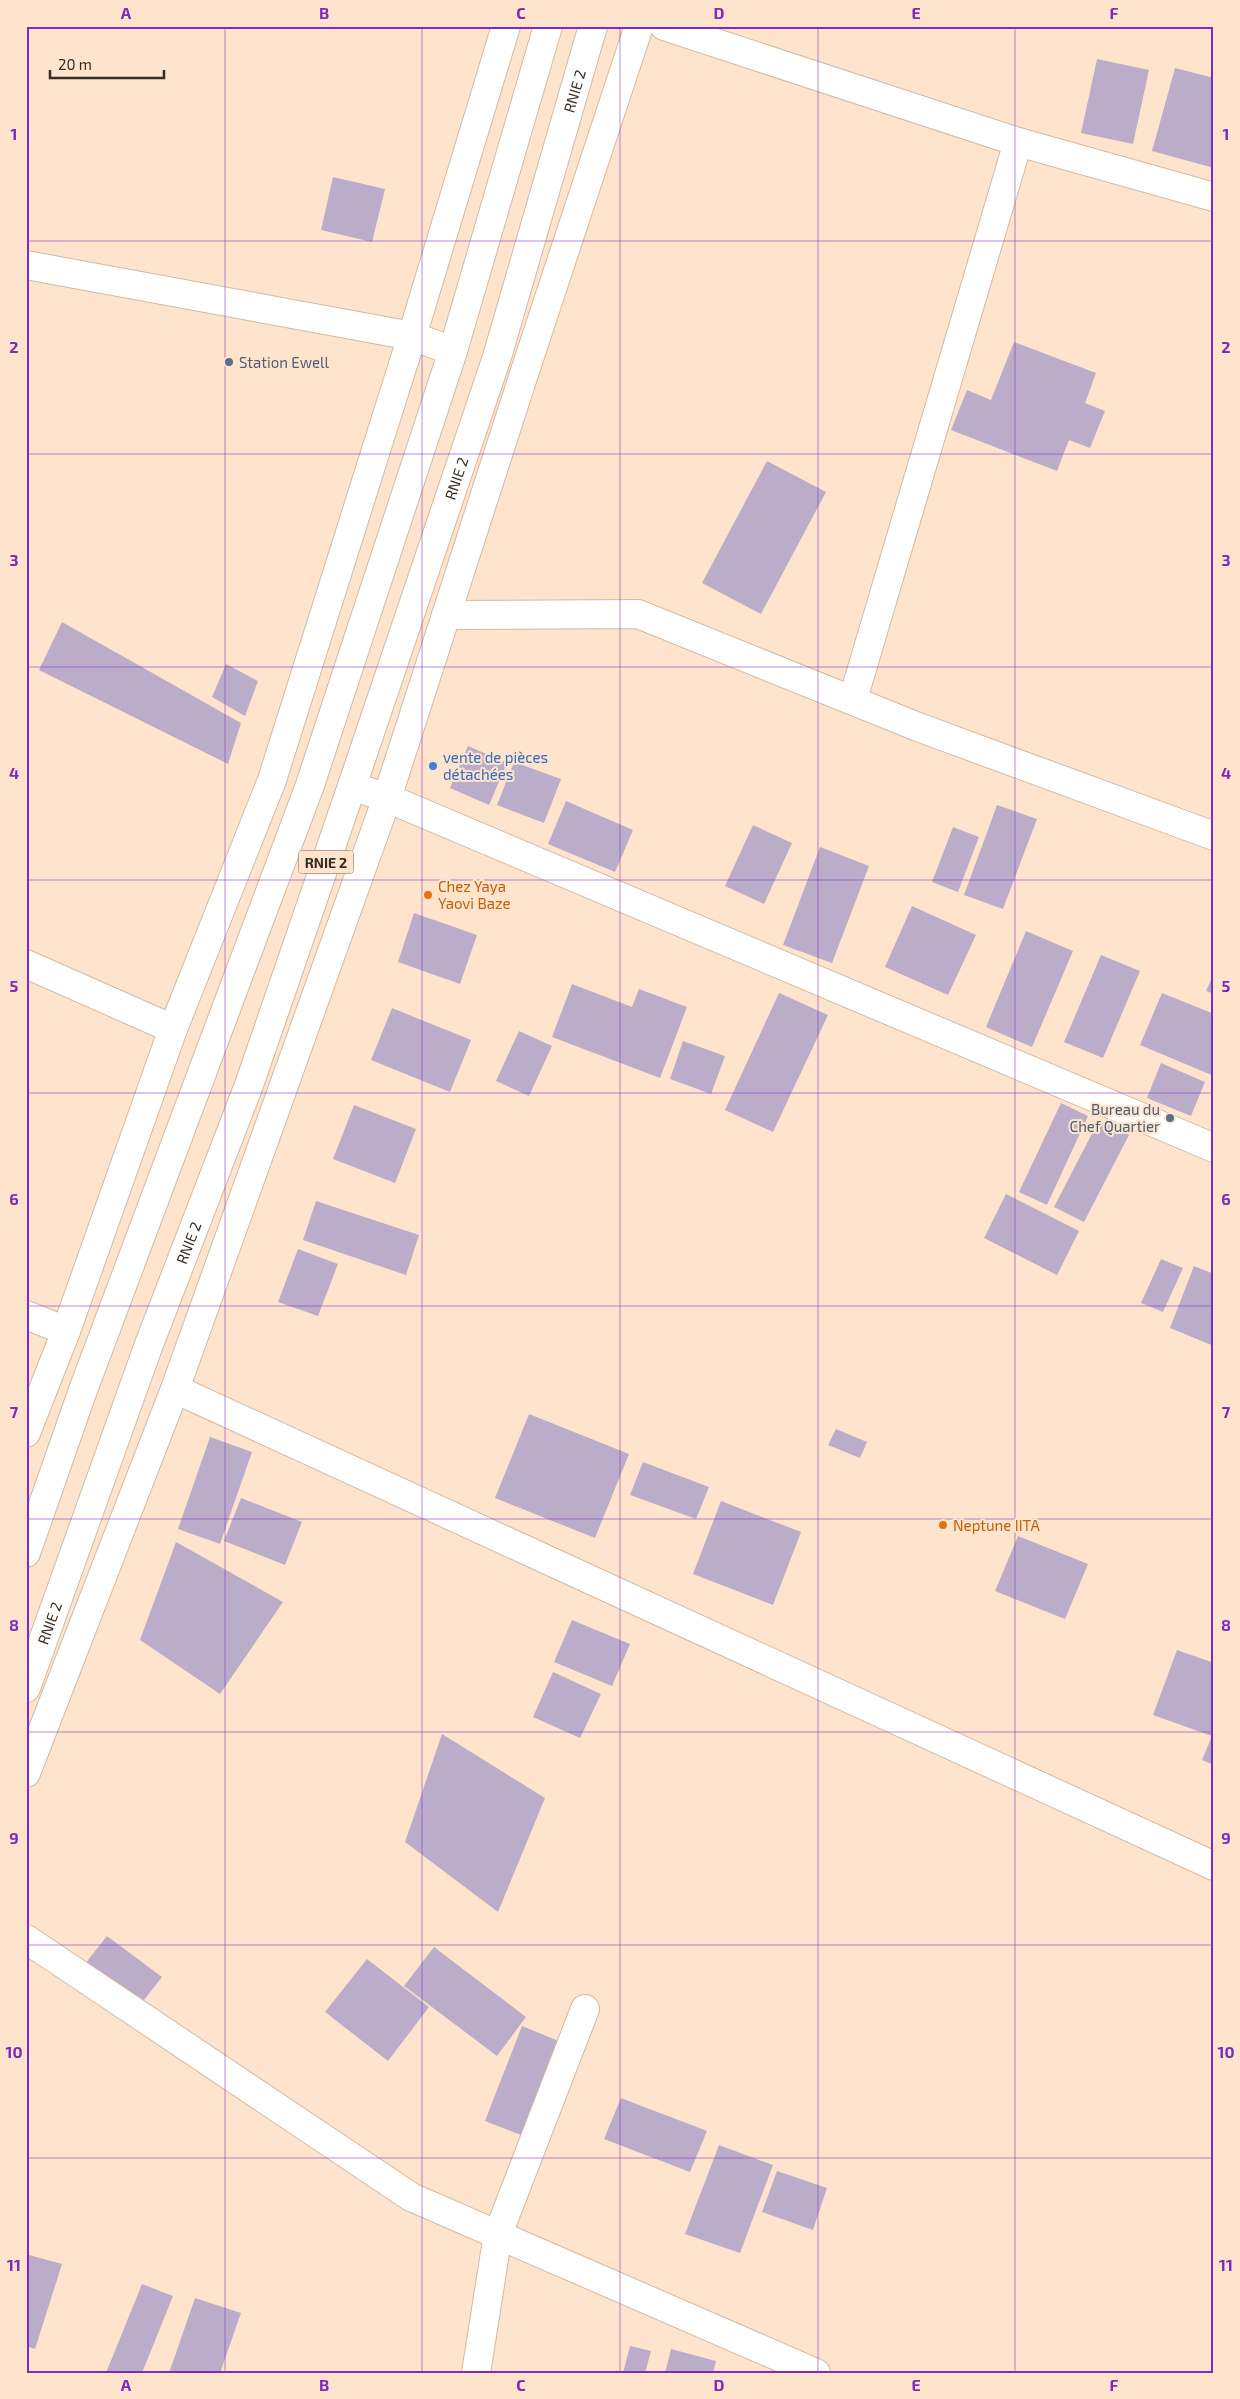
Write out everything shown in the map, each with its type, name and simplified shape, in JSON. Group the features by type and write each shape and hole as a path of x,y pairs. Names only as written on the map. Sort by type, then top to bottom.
{"main road":[{"path":"26,1433 66,1331 173,1029 272,780 412,336 506,26"},
{"name":"RNIE 2","path":"26,1553 83,1390 310,785 453,351 548,26"},
{"name":"RNIE 2","path":"26,1688 148,1347 249,1085 352,786 497,357 593,26"},
{"path":"26,1772 175,1389 387,798 639,26"},
{"path":"664,26 1018,142 1214,197"},
{"path":"853,699 1018,142"},
{"path":"26,265 412,336 453,351"},
{"path":"446,615 638,614 853,699 918,727 1214,836"},
{"path":"352,786 387,798 1214,1148"},
{"path":"26,964 173,1029"},
{"path":"26,1315 66,1331"},
{"path":"175,1389 1214,1866"},
{"path":"26,1939 411,2197 816,2373"},
{"path":"476,2373 498,2234 585,2009"}],"building":[{"path":"1097,59 1149,70 1133,144 1081,133"},
{"path":"1175,68 1214,78 1214,168 1152,151"},
{"path":"333,177 385,189 372,242 321,230"},
{"path":"1014,342 1096,373 1085,403 1105,411 1090,448 1069,440 1057,471 951,430 967,390 991,400"},
{"path":"767,461 826,492 761,614 702,583"},
{"path":"62,622 241,723 228,764 39,670"},
{"path":"226,664 258,681 245,716 212,697"},
{"path":"468,746 507,763 489,805 450,788"},
{"path":"514,762 561,779 544,823 497,805"},
{"path":"566,801 633,830 615,872 548,844"},
{"path":"997,805 1037,819 1003,909 964,895"},
{"path":"753,825 792,843 764,904 725,886"},
{"path":"953,827 979,837 958,892 932,882"},
{"path":"820,847 869,866 832,963 783,945"},
{"path":"912,906 976,935 948,995 885,967"},
{"path":"414,913 477,935 460,984 398,962"},
{"path":"1026,931 1073,951 1032,1047 986,1027"},
{"path":"1101,955 1140,971 1103,1058 1064,1042"},
{"path":"1214,973 1214,994 1206,991"},
{"path":"572,984 632,1007 639,989 687,1007 660,1078 552,1037"},
{"path":"779,993 828,1015 773,1132 725,1110"},
{"path":"1162,993 1214,1014 1214,1076 1140,1045"},
{"path":"392,1008 471,1040 450,1092 371,1060"},
{"path":"519,1031 552,1046 529,1096 496,1081"},
{"path":"683,1041 725,1056 711,1094 670,1079"},
{"path":"1161,1063 1205,1082 1191,1116 1147,1098"},
{"path":"1061,1103 1088,1116 1047,1205 1019,1192"},
{"path":"354,1105 416,1129 395,1183 333,1159"},
{"path":"1099,1120 1129,1135 1084,1222 1054,1207"},
{"path":"1006,1194 1079,1231 1057,1275 984,1238"},
{"path":"316,1201 419,1235 406,1275 303,1240"},
{"path":"298,1249 338,1264 318,1316 278,1302"},
{"path":"1161,1259 1183,1268 1163,1312 1141,1303"},
{"path":"1194,1266 1214,1274 1214,1346 1170,1328"},
{"path":"529,1414 629,1454 595,1538 495,1498"},
{"path":"836,1429 867,1442 860,1458 828,1445"},
{"path":"210,1437 252,1452 220,1544 178,1529"},
{"path":"643,1462 709,1487 696,1519 630,1495"},
{"path":"241,1498 302,1522 285,1565 224,1541"},
{"path":"721,1501 801,1532 773,1605 693,1574"},
{"path":"1018,1536 1088,1564 1065,1619 995,1591"},
{"path":"176,1542 283,1602 220,1694 140,1640"},
{"path":"572,1620 630,1644 612,1686 554,1662"},
{"path":"1177,1650 1214,1663 1214,1765 1202,1760 1212,1736 1153,1715"},
{"path":"553,1672 601,1694 580,1738 533,1717"},
{"path":"442,1734 545,1798 498,1912 405,1842"},
{"path":"107,1936 162,1977 140,2005 85,1964"},
{"path":"434,1947 526,2017 497,2056 404,1986"},
{"path":"367,1959 429,2007 388,2061 325,2012"},
{"path":"522,2026 561,2042 523,2136 485,2121"},
{"path":"621,2098 707,2131 690,2172 604,2139"},
{"path":"719,2145 773,2165 740,2253 685,2234"},
{"path":"777,2171 827,2188 813,2230 762,2212"},
{"path":"29,2255 62,2264 35,2349 26,2346 26,2263"},
{"path":"142,2284 173,2296 142,2373 106,2373"},
{"path":"195,2298 241,2313 220,2373 169,2373"},
{"path":"630,2346 651,2351 645,2373 623,2373"},
{"path":"671,2349 716,2361 713,2373 665,2373"}],"place":[{"name":"Station Ewell","path":"229,362"},
{"name":"vente de pièces détachées","path":"433,766"},
{"name":"Chez Yaya Yaovi Baze","path":"428,895"},
{"name":"Bureau du Chef Quartier","path":"1170,1118"},
{"name":"Neptune IITA","path":"943,1525"}]}
